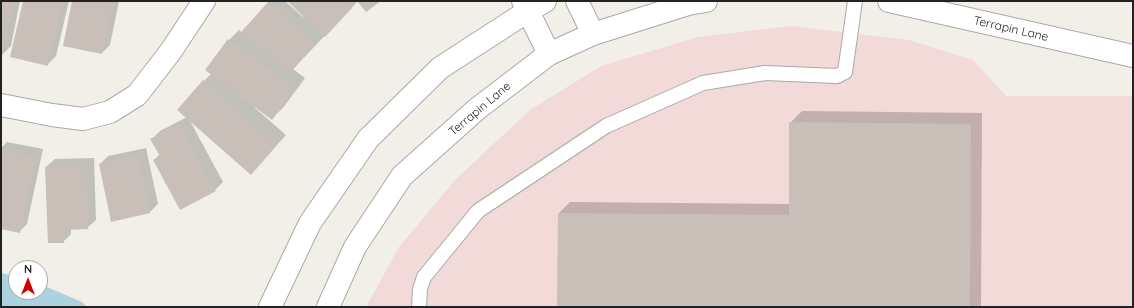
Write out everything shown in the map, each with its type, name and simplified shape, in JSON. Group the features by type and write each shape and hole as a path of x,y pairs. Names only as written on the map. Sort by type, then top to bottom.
{"street":[{"path":"1,105 52,115 83,119 110,112 137,95 171,51 204,1"},
{"path":"577,1 593,34"},
{"name":"Terrapin Lane","path":"328,307 355,247 402,176 477,109 549,54 593,34 688,4 706,1"},
{"name":"Terrapin Lane","path":"889,1 1133,56"},
{"path":"270,307 310,223 368,139 440,68 532,4 549,54"}],"lane":[{"path":"418,307 420,289 424,277 478,211 606,126 703,83 765,73 837,76 845,72 855,1"}],"shaded area":[{"path":"791,26 909,40 973,60 1006,96 1133,96 1133,307 366,307 399,247 455,180 530,110 601,66 698,37"}],"water":[{"path":"1,273 8,274 8,300 48,300 48,287 82,302 87,307 1,307"}],"building":[{"path":"1,1 14,1 3,55 1,55"},
{"path":"23,1 63,1 48,66 10,57"},
{"path":"72,1 113,1 102,54 63,46"},
{"path":"269,1 316,44 289,74 242,31"},
{"path":"287,1 344,1 352,8 325,37"},
{"path":"357,1 381,1 366,12"},
{"path":"228,39 296,88 272,120 205,70"},
{"path":"203,80 276,146 251,175 177,110"},
{"path":"789,122 971,124 970,307 557,307 558,213 789,215"},
{"path":"179,124 216,191 180,210 153,160 160,156 150,139"},
{"path":"1,150 36,157 20,233 1,229"},
{"path":"138,156 150,213 111,222 99,164"},
{"path":"86,166 88,229 63,230 64,243 48,243 45,167"}]}
